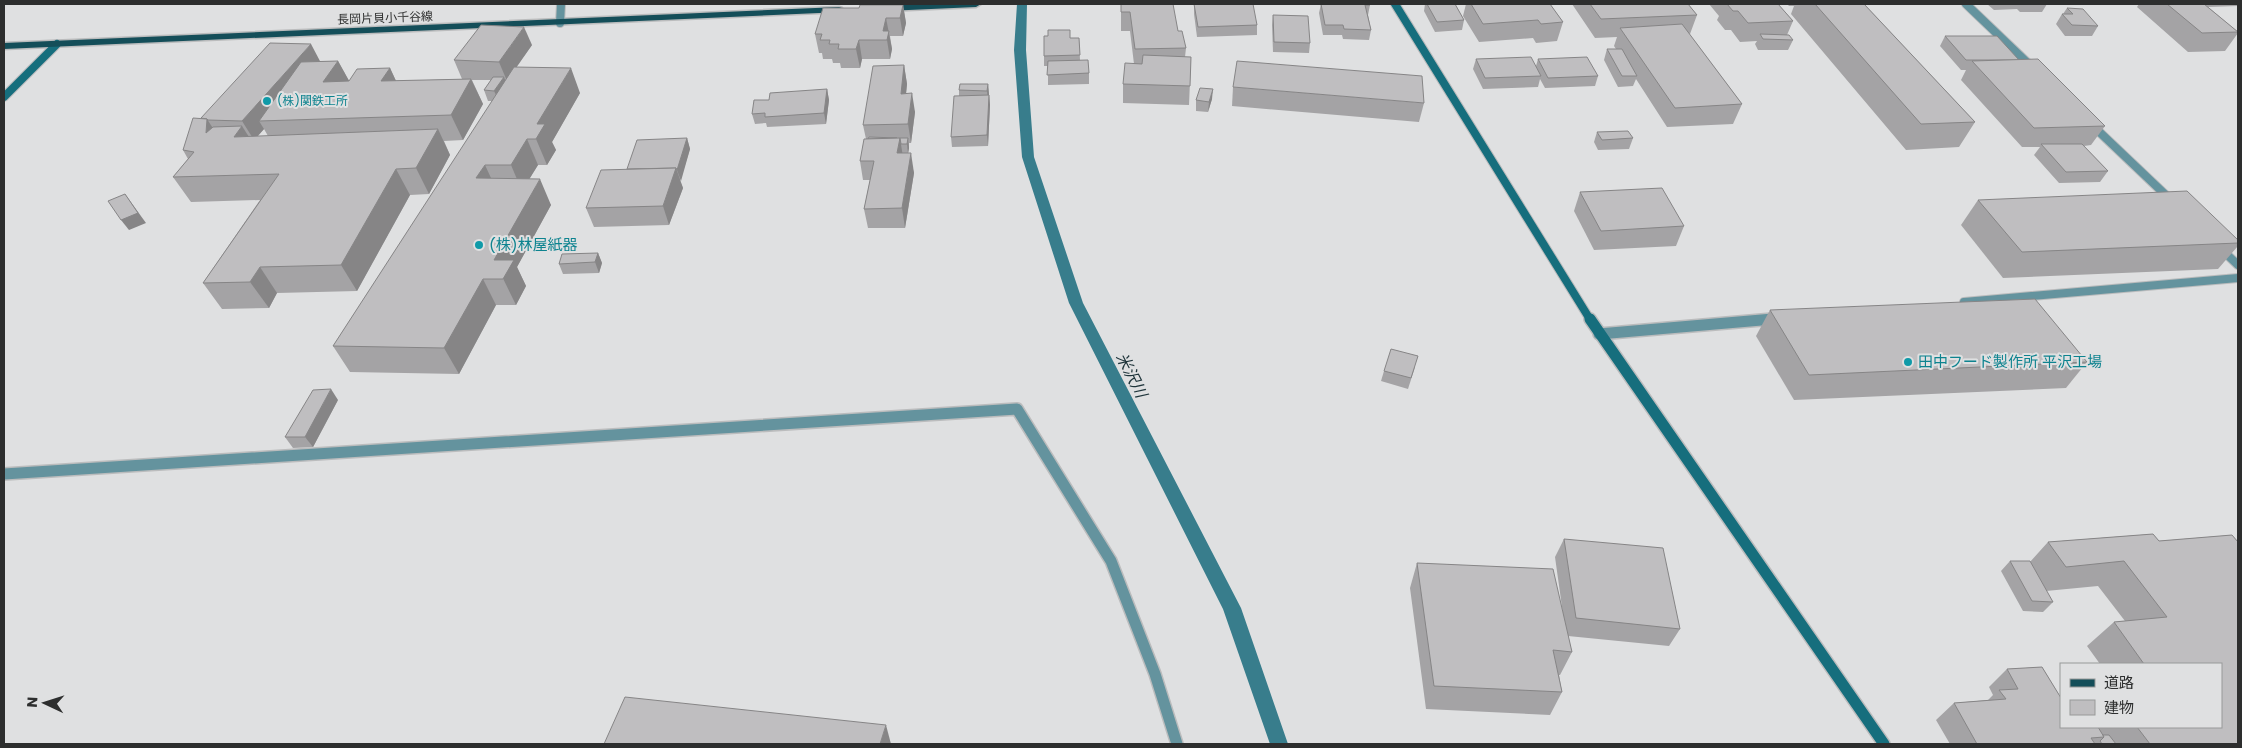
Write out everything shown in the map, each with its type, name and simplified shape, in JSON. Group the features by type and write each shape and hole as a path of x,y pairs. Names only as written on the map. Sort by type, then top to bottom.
{"main road":[{"path":"877,8 976,4"},
{"name":"長岡片貝小千谷線","path":"4,46 848,10"}],"street":[{"path":"560,4 560,23"},
{"path":"1395,4 1599,334 1884,744"},
{"path":"1966,4 2038,72"},
{"path":"4,97 57,44"},
{"path":"2088,121 2181,210"},
{"path":"2210,238 2238,265"},
{"path":"1953,303 2238,278"},
{"path":"1599,334 1786,318"},
{"path":"4,474 1017,409 1110,561 1155,674 1177,744"}],"building":[{"path":"1121,4 1173,4 1178,31 1182,31 1186,48 1135,49 1130,12 1121,12"},
{"path":"1194,4 1253,4 1257,25 1198,27"},
{"path":"1321,4 1370,4 1365,5 1371,30 1344,29 1343,25 1325,25"},
{"path":"1427,4 1455,4 1464,20 1437,22"},
{"path":"1471,4 1550,4 1563,22 1541,24 1538,20 1483,24"},
{"path":"1590,4 1688,4 1697,15 1601,19"},
{"path":"1727,4 1778,4 1793,21 1748,23 1738,11 1733,11"},
{"path":"1815,4 1864,4 1975,122 1921,124"},
{"path":"2167,4 2204,4 2238,32 2202,33"},
{"path":"860,5 903,5 900,18 886,18 883,31 889,31 887,40 859,40 856,49 838,49 839,44 829,44 830,40 820,40 822,34 815,34 823,8 859,8"},
{"path":"2067,8 2083,9 2098,26 2072,25 2062,14 2073,14"},
{"path":"1273,15 1308,16 1310,43 1274,42"},
{"path":"1682,24 1742,104 1675,108 1620,28"},
{"path":"481,25 524,27 499,62 454,60"},
{"path":"1048,30 1070,30 1070,38 1079,38 1080,55 1044,56 1044,36 1048,36"},
{"path":"1760,34 1789,35 1793,40 1763,39"},
{"path":"1945,36 1997,36 2019,60 1966,60"},
{"path":"270,43 311,44 242,121 201,118"},
{"path":"1607,49 1622,49 1637,76 1622,76"},
{"path":"1143,55 1191,57 1190,86 1123,84 1125,63 1142,64"},
{"path":"1531,57 1541,76 1485,78 1476,59"},
{"path":"1587,57 1598,76 1548,78 1538,59"},
{"path":"2038,59 2105,126 2034,128 1972,61"},
{"path":"1088,60 1089,73 1047,75 1048,61"},
{"path":"338,61 323,82 349,81 357,69 390,68 381,81 471,79 451,115 259,121 301,62"},
{"path":"1237,61 1422,76 1424,103 1233,87"},
{"path":"904,65 901,94 912,93 908,124 863,125 873,66"},
{"path":"514,67 571,68 537,124 545,124 536,139 527,139 511,165 485,165 476,178 540,179 494,260 514,260 503,279 483,279 444,348 333,346"},
{"path":"493,77 504,77 494,91 484,90"},
{"path":"960,84 988,84 987,91 959,90"},
{"path":"1200,88 1213,89 1209,102 1196,100"},
{"path":"827,89 824,113 765,117 765,113 752,114 754,100 769,100 770,93"},
{"path":"989,95 987,135 951,137 954,96"},
{"path":"193,118 207,119 206,133 213,127 242,126 234,137 438,129 416,168 396,169 341,265 260,267 250,282 203,283 279,174 173,177 194,152 183,150"},
{"path":"1628,131 1633,138 1602,140 1597,132"},
{"path":"869,137 897,138 868,139"},
{"path":"687,138 677,170 676,168 627,169 637,140"},
{"path":"900,138 897,153 911,153 902,208 864,209 874,161 860,161 864,139"},
{"path":"900,138 908,138 907,144 901,144"},
{"path":"2041,144 2082,144 2108,171 2066,172"},
{"path":"676,168 663,206 586,208 601,170"},
{"path":"1662,188 1684,226 1601,231 1580,192"},
{"path":"2187,191 2238,240 2238,243 2022,252 1978,200"},
{"path":"125,194 138,213 121,220 108,201"},
{"path":"598,253 595,262 559,264 562,254"},
{"path":"2035,299 2087,362 1809,375 1770,310"},
{"path":"1391,349 1418,356 1411,378 1384,371"},
{"path":"331,389 305,437 285,437 313,390"},
{"path":"2153,534 2159,541 2232,535 2238,542 2238,744 2150,744 2138,728 2222,728 2222,663 2143,663 2114,622 2167,617 2124,561 2066,567 2048,542"},
{"path":"1564,539 1663,548 1680,629 1576,618"},
{"path":"2010,561 2030,561 2053,602 2032,601"},
{"path":"1417,563 1553,569 1572,652 1553,650 1562,692 1434,686"},
{"path":"2042,667 2060,696 2060,728 2099,728 2104,737 2091,738 2095,744 1977,744 1954,703 2006,699 1999,690 2018,689 2007,669"},
{"path":"625,697 886,725 880,744 604,744"},
{"path":"2103,735 2109,735 2116,744 2102,744 2100,741 2104,737"}],"waterway":[{"name":"米沢川","path":"1022,4 1020,50 1028,157 1076,303 1232,608 1279,744"}],"place":[{"name":"(株)関鉄工所","path":"267,101"},
{"name":"(株)林屋紙器","path":"479,245"},
{"name":"田中フード製作所 平沢工場","path":"1908,362"}]}
